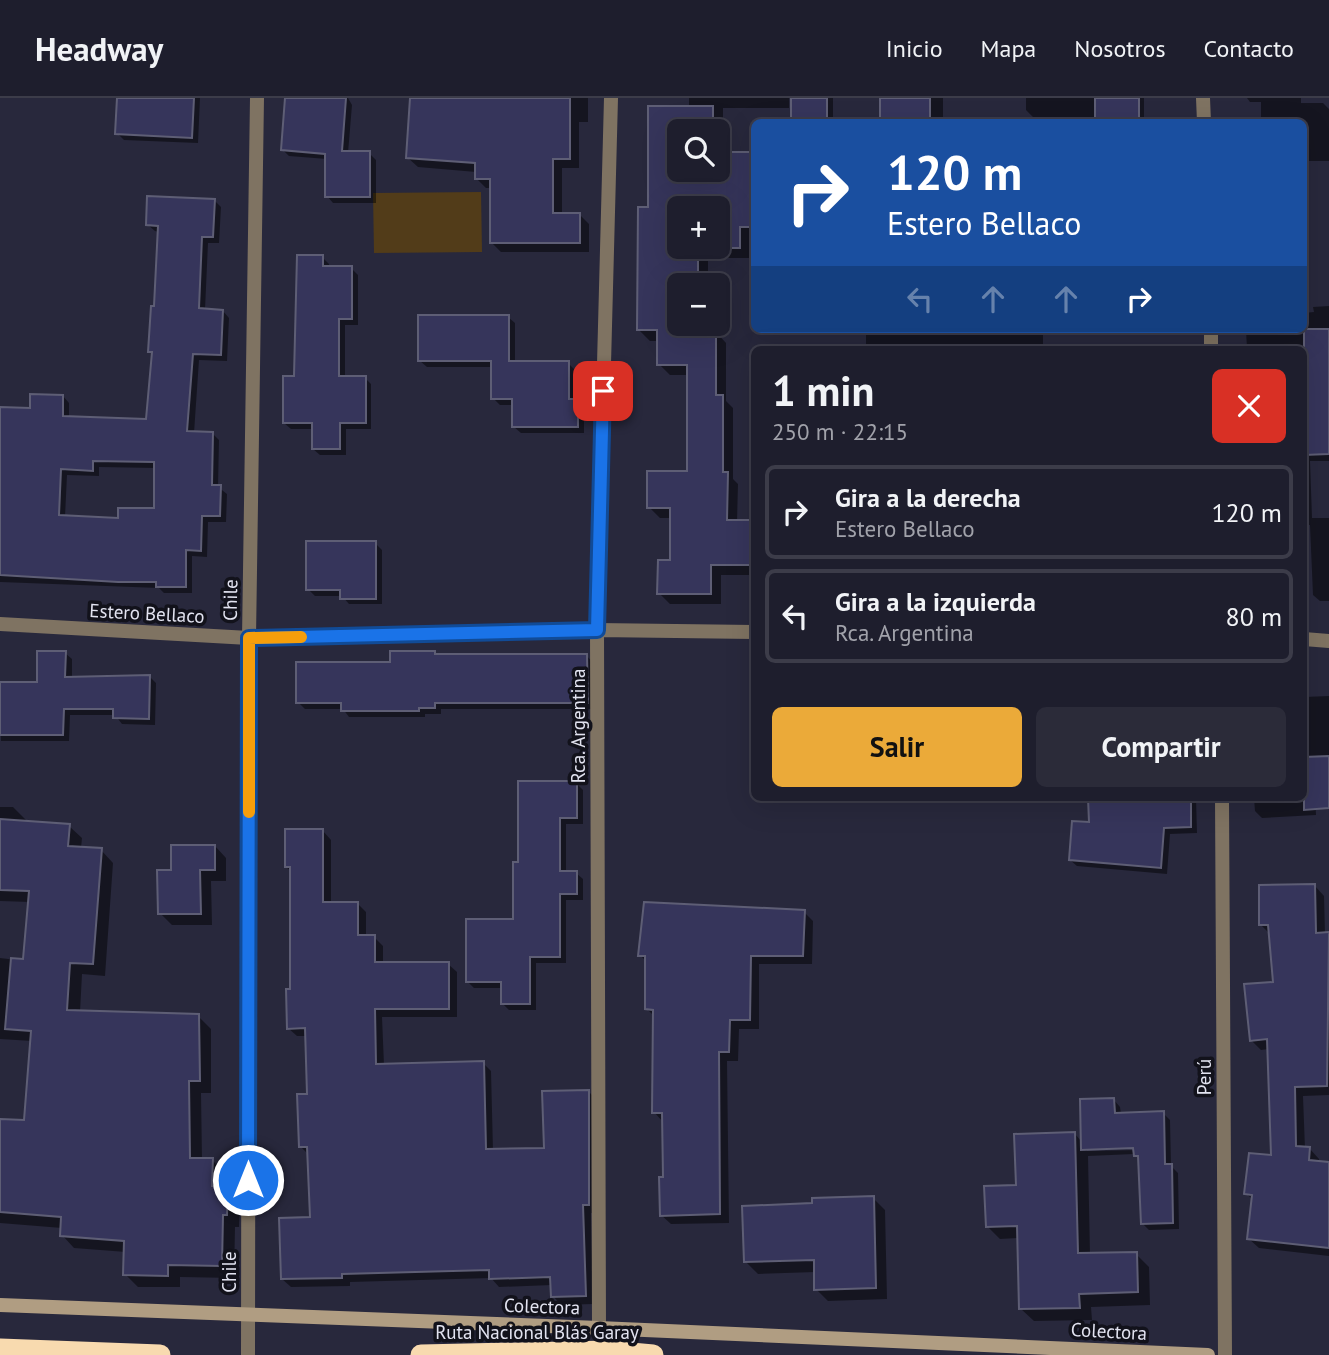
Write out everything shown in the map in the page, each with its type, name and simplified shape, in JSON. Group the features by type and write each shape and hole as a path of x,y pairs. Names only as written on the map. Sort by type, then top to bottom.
{"highway":[{"path":"0,1349 160,1355"},
{"name":"Ruta Nacional Blás Garay","path":"421,1355 653,1355"}],"main road":[{"name":"Colectora","path":"0,1305 1208,1355"}],"street":[{"name":"Chile","path":"248,1355 249,638 257,98"},
{"name":"Rca. Argentina","path":"609,1353 599,1328 597,630 611,98"},
{"path":"1203,98 1203,119"},
{"name":"Estero Bellaco","path":"0,624 249,638 597,630 751,632"},
{"path":"1307,639 1329,641"},
{"name":"Perú","path":"1222,801 1225,1355"}],"shaded area":[{"path":"481,192 482,252 374,253 373,193"}],"building":[{"path":"117,98 194,98 192,138 115,134"},
{"path":"285,98 346,98 342,151 370,151 370,197 325,197 325,154 281,150"},
{"path":"410,98 570,98 570,159 553,159 553,213 580,213 580,243 490,243 490,179 475,179 475,163 406,158"},
{"path":"791,98 827,98 827,119 791,119"},
{"path":"880,98 930,98 930,119 880,119"},
{"path":"1095,98 1139,98 1139,119 1095,119"},
{"path":"648,106 713,106 713,119 667,119 667,182 730,182 730,152 751,152 751,227 740,227 740,248 730,248 730,196 667,196 667,259 698,259 698,273 667,273 667,336 716,336 716,395 723,395 723,472 728,472 727,520 751,520 751,565 711,565 711,594 657,594 658,560 670,560 670,508 647,508 647,471 687,471 687,365 657,365 657,330 637,330 638,207 648,207"},
{"path":"147,196 215,199 213,237 202,237 199,308 223,310 221,355 193,354 187,431 213,432 212,485 221,485 220,516 202,516 201,551 186,550 186,587 156,587 156,582 0,575 0,407 30,408 30,394 63,395 63,416 146,419 152,352 148,352 151,306 154,306 158,226 146,225","holes":["93,461 154,462 154,508 118,508 118,518 59,515 61,469 93,471"]},
{"path":"297,255 323,255 323,266 352,266 352,319 339,319 339,376 366,376 366,423 340,423 340,449 312,449 312,423 283,423 283,376 294,376"},
{"path":"418,315 509,315 509,361 569,361 569,399 578,399 578,427 512,427 512,399 491,399 491,361 418,361"},
{"path":"1307,329 1329,329 1329,454 1307,455 1307,346 1304,346 1304,333 1307,333"},
{"path":"306,541 376,541 376,599 340,599 340,590 306,590"},
{"path":"37,651 66,651 65,677 150,675 149,719 113,718 113,709 64,709 63,735 0,735 0,682 37,682"},
{"path":"390,651 435,651 435,654 587,654 588,703 435,703 435,708 419,708 419,711 341,711 341,703 296,703 296,662 390,662"},
{"path":"1329,756 1329,808 1304,810 1304,801 1307,801 1307,757"},
{"path":"518,781 577,781 577,818 560,818 560,871 577,871 577,894 560,894 560,957 530,957 530,1004 501,1004 501,982 466,982 466,919 513,919 513,862 518,862"},
{"path":"1088,801 1191,801 1191,827 1164,828 1161,868 1069,860 1072,821 1089,822"},
{"path":"0,819 70,824 68,846 102,848 93,964 70,963 67,1010 199,1014 200,1081 189,1081 190,1158 213,1158 212,1186 228,1186 227,1215 223,1215 222,1266 168,1265 168,1276 123,1275 124,1241 60,1236 61,1217 0,1212 0,1119 24,1120 31,1031 5,1029 11,958 23,959 29,891 0,890"},
{"path":"285,829 323,829 323,902 358,902 358,935 375,935 375,962 449,962 449,1009 375,1009 376,1064 484,1061 486,1149 544,1148 542,1091 589,1090 589,1205 583,1205 586,1296 551,1297 550,1277 489,1279 489,1270 342,1274 342,1278 281,1279 279,1218 310,1217 307,1147 299,1147 297,1094 307,1094 305,1028 287,1029 286,989 290,989 290,867 285,867"},
{"path":"171,845 215,845 215,870 200,870 201,914 158,914 157,870 171,870"},
{"path":"1315,884 1316,933 1329,932 1327,1086 1295,1087 1296,1146 1310,1147 1309,1160 1329,1162 1329,1248 1247,1239 1252,1195 1244,1194 1249,1153 1271,1155 1267,1039 1250,1041 1244,984 1273,982 1268,925 1259,925 1259,885"},
{"path":"644,902 805,910 803,956 751,956 750,1020 730,1020 729,1052 719,1052 720,1214 660,1216 659,1177 663,1177 662,1113 652,1113 653,1010 645,1009 645,956 638,956"},
{"path":"1114,1098 1115,1113 1164,1111 1165,1164 1172,1164 1173,1223 1141,1224 1138,1156 1134,1156 1133,1148 1081,1150 1080,1099"},
{"path":"1075,1132 1078,1253 1137,1252 1138,1292 1079,1294 1080,1308 1019,1309 1017,1226 986,1227 984,1186 1016,1185 1014,1134"},
{"path":"874,1196 876,1288 814,1290 814,1260 744,1262 742,1206 812,1203 812,1198"}],"slow traffic":[{"path":"249,812 249,638 301,637"}],"route":[{"path":"248,1180 249,638 597,630 603,391"}]}
